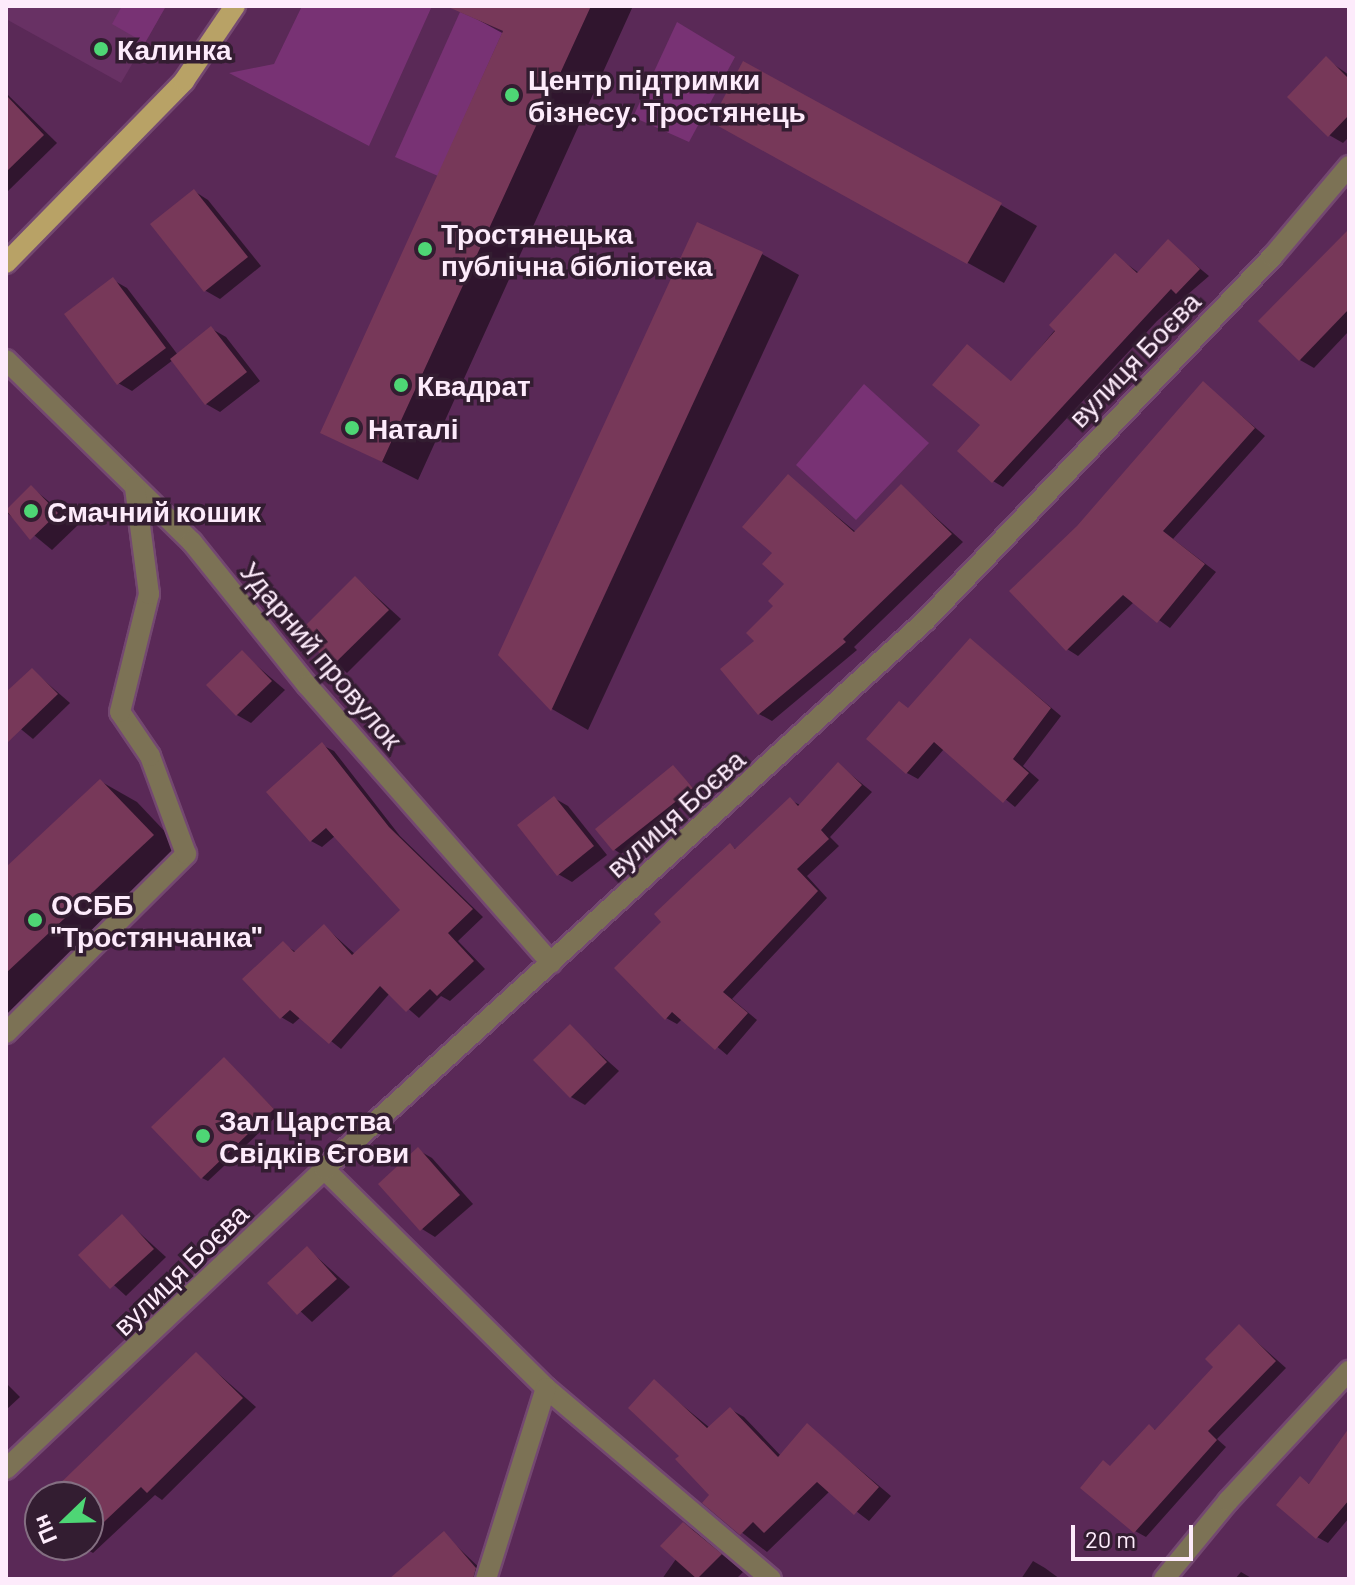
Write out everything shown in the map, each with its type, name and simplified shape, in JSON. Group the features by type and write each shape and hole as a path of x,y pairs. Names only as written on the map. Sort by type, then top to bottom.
{"main road":[{"path":"6,263 184,81 235,6"}],"street":[{"name":"вулиця Боєва","path":"6,1469 324,1169 925,621 1273,256 1349,166"},
{"name":"Ударний провулок","path":"6,360 192,542 307,685 551,963"},
{"path":"6,1033 186,854 150,756 120,712 149,594 135,487"},
{"path":"324,1169 546,1388 771,1579"},
{"path":"1164,1579 1228,1501 1349,1371"},
{"path":"486,1579 546,1388"}],"shaded area":[{"name":"Калинка","path":"6,6 166,6 121,83 6,19"},
{"path":"122,6 166,6 145,43 112,24"},
{"path":"302,6 432,6 369,146 229,73 274,64"},
{"path":"460,12 503,31 438,176 395,157"},
{"path":"677,22 735,57 689,142 633,117"},
{"path":"864,384 929,443 856,520 796,465"}],"building":[{"path":"446,6 591,6 382,462 320,433 503,31"},
{"path":"1326,56 1349,79 1349,115 1328,137 1287,97"},
{"path":"743,61 1002,203 967,264 711,122"},
{"path":"6,95 44,135 6,172"},
{"path":"194,189 248,257 204,292 150,224"},
{"path":"697,222 763,252 551,711 498,655"},
{"path":"1349,229 1349,309 1299,361 1258,321"},
{"path":"1168,239 1200,269 1176,294 1171,289 992,483 957,451 980,425 932,385 967,344 1011,381 1055,331 1049,325 1115,253 1137,273"},
{"path":"113,277 166,348 117,385 64,314"},
{"path":"211,326 247,372 205,405 170,359"},
{"path":"1203,381 1255,428 1163,531 1205,564 1157,623 1123,595 1066,651 1009,591 1077,526"},
{"path":"788,474 854,532 901,484 952,534 843,639 846,642 758,715 720,669 754,641 746,633 773,606 768,601 784,584 762,564 772,553 742,527"},
{"name":"Смачний кошик","path":"31,485 58,513 30,540 6,510"},
{"path":"355,576 389,610 332,666 299,632"},
{"path":"970,638 1051,708 1013,759 1029,773 1003,803 934,742 906,774 866,739 899,701 908,708"},
{"path":"242,650 272,681 236,716 206,685"},
{"path":"32,668 58,694 6,744 6,692"},
{"path":"322,742 389,827 473,909 448,933 474,961 437,996 430,989 406,1012 380,986 329,1044 290,1010 280,1019 242,979 283,941 294,952 324,924 352,955 400,910 326,828 310,842 266,792"},
{"path":"838,762 862,785 821,830 829,839 797,869 818,891 723,992 748,1013 715,1050 672,1012 665,1020 614,968 661,922 654,914 693,877 730,843 735,849 790,797 798,806"},
{"path":"673,765 693,788 613,851 595,829"},
{"name":"ОСББ \"Тростянчанка\"","path":"100,779 154,835 6,973 6,867"},
{"path":"554,796 594,846 557,876 517,825"},
{"path":"570,1024 607,1062 570,1098 533,1060"},
{"name":"Зал Царства Свідків Єгови","path":"224,1057 274,1109 201,1179 151,1127"},
{"path":"418,1147 460,1195 420,1231 378,1184"},
{"path":"122,1214 154,1249 110,1289 78,1255"},
{"path":"307,1246 337,1279 297,1315 267,1283"},
{"path":"1239,1324 1276,1361 1208,1431 1217,1440 1134,1533 1080,1488 1103,1460 1110,1466 1149,1424 1155,1430 1213,1367 1205,1359"},
{"path":"196,1352 243,1398 147,1493 141,1487 104,1522 104,1481 63,1481"},
{"path":"654,1379 707,1428 730,1407 778,1457 807,1423 879,1487 854,1515 817,1482 764,1533 753,1522 740,1535 702,1503 709,1495 675,1459 679,1456 628,1408"},
{"path":"1349,1428 1349,1500 1316,1539 1276,1505 1300,1476 1309,1484"},
{"path":"683,1522 722,1554 697,1579 660,1546"},
{"path":"444,1531 476,1568 473,1579 389,1579"}],"place":[{"name":"Калинка","path":"101,49"},
{"name":"Центр підтримки бізнесу. Тростянець","path":"512,95"},
{"name":"Тростянецька публічна бібліотека","path":"425,249"},
{"name":"Квадрат","path":"401,385"},
{"name":"Наталі","path":"352,428"},
{"name":"Смачний кошик","path":"31,511"},
{"name":"ОСББ \"Тростянчанка\"","path":"35,920"},
{"name":"Зал Царства Свідків Єгови","path":"203,1136"}]}
